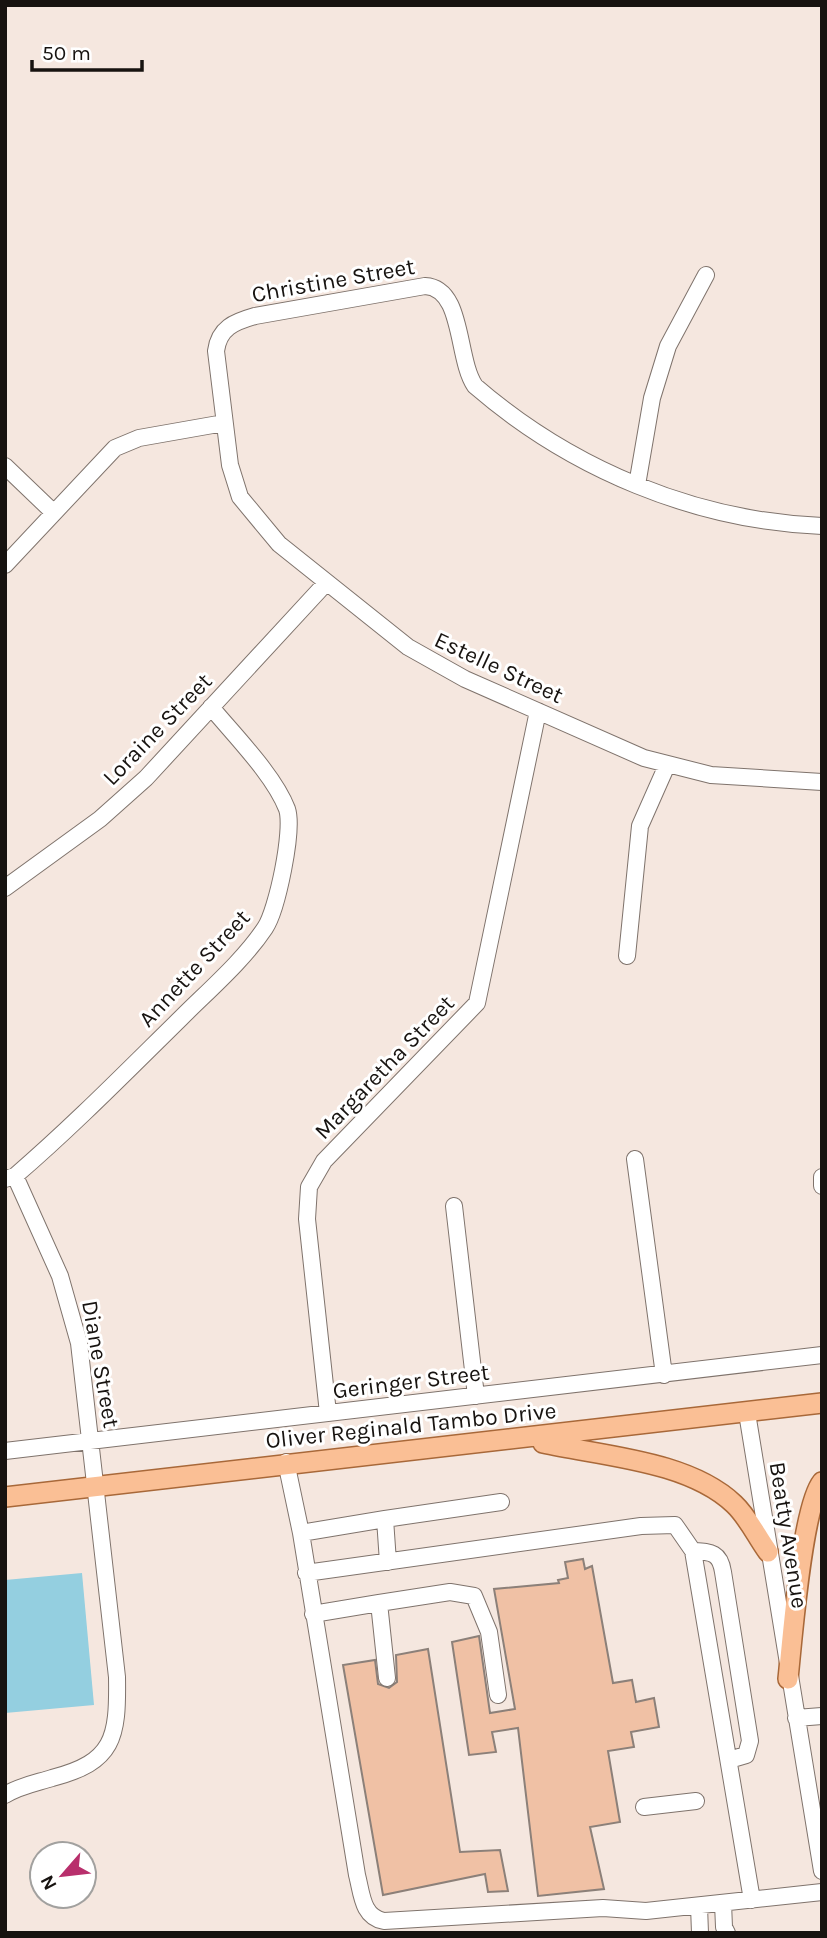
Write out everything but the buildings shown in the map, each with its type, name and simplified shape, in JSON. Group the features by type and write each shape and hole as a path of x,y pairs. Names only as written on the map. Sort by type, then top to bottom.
{"main road":[{"name":"Oliver Reginald Tambo Drive","path":"5,1497 286,1462 525,1439 822,1403"},
{"path":"525,1439 686,1473 711,1485 736,1506 768,1552"},
{"path":"788,1679 799,1581 808,1530 822,1482"}],"street":[{"path":"637,485 652,398 668,346 706,275"},
{"name":"Christine Street","path":"224,423 216,351 220,334 232,324 255,316 432,286 442,290 450,301 468,373 475,386 556,445 637,485 692,506 735,518 822,526"},
{"path":"5,565 115,448 139,438 224,423"},
{"name":"Estelle Street","path":"224,423 230,464 240,497 271,535 326,583 437,666 615,746 667,765 711,775 822,782"},
{"path":"5,467 53,512"},
{"name":"Loraine Street","path":"5,888 124,799 326,583"},
{"name":"Annette Street","path":"10,1178 67,1131 204,995 257,939 272,913 289,831 287,810 259,766 211,707"},
{"name":"Margaretha Street","path":"328,1413 307,1219 309,1187 324,1161 463,1021 477,1003 538,711"},
{"path":"627,956 640,826 667,765"},
{"path":"635,1159 664,1375"},
{"path":"822,1177 822,1186"},
{"name":"Diane Street","path":"5,1795 92,1765 106,1751 117,1709 117,1677 85,1383 72,1313 46,1242 10,1178"},
{"path":"454,1206 476,1396"},
{"name":"Geringer Street","path":"5,1451 822,1355"},
{"name":"Beatty Avenue","path":"747,1413 788,1679 822,1871"},
{"path":"286,1462 301,1533 357,1875 366,1911 372,1917 384,1922 603,1908 646,1911 822,1892"},
{"path":"301,1533 501,1502"},
{"path":"385,1519 388,1562"},
{"path":"306,1573 667,1524 681,1530 692,1551 752,1900"},
{"path":"692,1551 714,1552 722,1564 750,1741 746,1755 729,1760"},
{"path":"313,1614 450,1592 474,1596 489,1632 498,1695"},
{"path":"379,1603 387,1678"},
{"path":"796,1718 822,1716"},
{"path":"644,1807 696,1801"},
{"path":"723,1903 724,1927 727,1933"},
{"path":"699,1906 700,1933"}],"water":[{"path":"82,1573 94,1705 5,1713 5,1580"}]}
